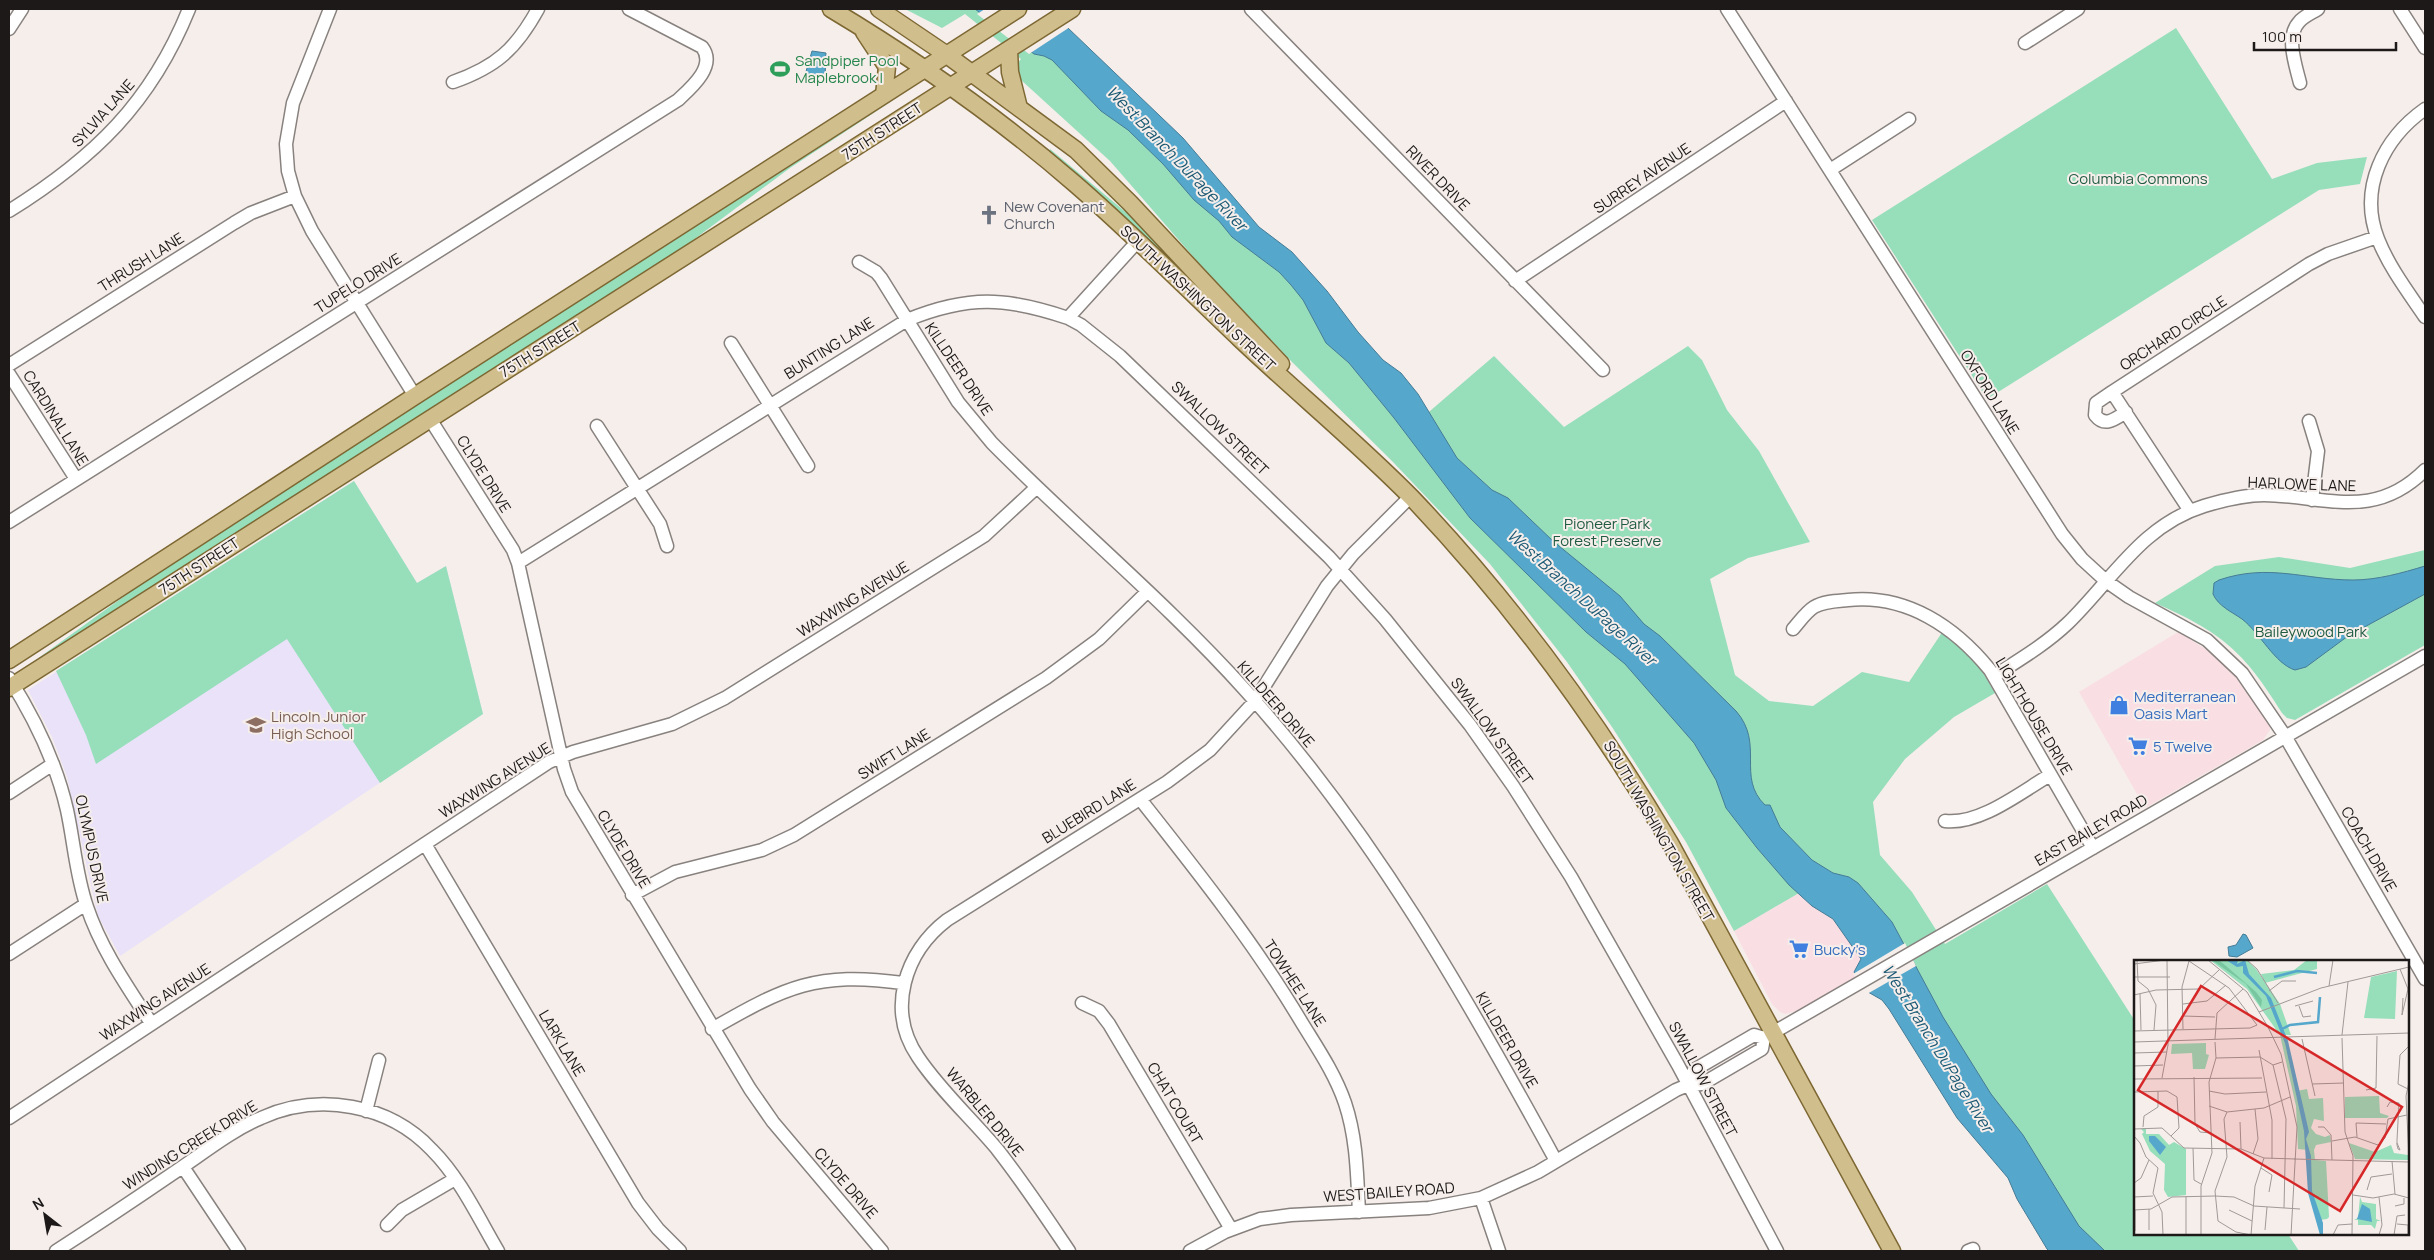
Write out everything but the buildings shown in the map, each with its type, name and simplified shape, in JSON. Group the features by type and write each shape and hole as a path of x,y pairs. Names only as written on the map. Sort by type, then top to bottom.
{"main road":[{"name":"SOUTH WASHINGTON STREET","path":"831,9 927,68 950,88 1032,148 1076,184 1251,349 1322,411 1410,497 1520,621 1606,738 1670,843 1769,1036 1892,1251"},
{"name":"SOUTH WASHINGTON STREET","path":"879,9 947,55 1061,138 1117,190 1260,340 1322,411"},
{"name":"75TH STREET","path":"9,660 415,396 1018,9"},
{"name":"75TH STREET","path":"10,684 430,419 1068,11"},
{"path":"860,26 887,67 884,95"},
{"path":"1008,50 1010,72 1019,108"}],"street":[{"path":"9,28 22,9"},
{"name":"SYLVIA LANE","path":"9,211 81,161 132,108 164,63 189,9"},
{"path":"330,9 317,47 296,92 289,118 286,158 295,196 312,231 415,396"},
{"path":"453,82 481,72 503,56 517,40 538,9"},
{"name":"TUPELO DRIVE","path":"9,522 660,113 691,87 703,70 708,56 702,47 629,9"},
{"name":"RIVER DRIVE","path":"1251,9 1603,370"},
{"name":"OXFORD LANE","path":"1727,9 2062,534 2082,559 2106,581 2129,597 2190,629 2221,651 2260,696 2285,736"},
{"path":"2025,43 2078,9"},
{"path":"2300,83 2292,43 2293,33 2299,22 2318,9"},
{"path":"2400,9 2425,48"},
{"name":"SURREY AVENUE","path":"1516,281 1786,101"},
{"path":"2425,109 2397,134 2387,148 2376,170 2372,204 2377,238 2394,270 2425,317"},
{"path":"1830,170 1909,119"},
{"name":"THRUSH LANE","path":"9,364 251,213 295,196"},
{"name":"ORCHARD CIRCLE","path":"2190,511 2112,392 2309,264 2328,254 2377,238"},
{"path":"1068,318 1138,242"},
{"path":"859,262 876,272 907,320"},
{"name":"BUNTING LANE","path":"518,563 769,404 907,320 945,307 982,301 1016,303 1068,318"},
{"name":"SWALLOW STREET","path":"1068,318 1081,325 1120,356 1281,509 1340,569 1427,670 1470,725 1513,786 1571,876 1688,1085 1777,1251"},
{"name":"KILLDEER DRIVE","path":"907,320 965,412 992,443 1147,592 1255,701 1344,811 1407,902 1454,980 1556,1161"},
{"path":"731,343 808,466"},
{"name":"CARDINAL LANE","path":"9,374 76,479"},
{"path":"2112,392 2096,403 2095,415 2101,421 2107,422 2126,412"},
{"name":"CLYDE DRIVE","path":"430,419 513,550 518,563 561,757 572,792 712,1029 773,1122 881,1251"},
{"path":"2309,421 2318,451 2312,500"},
{"path":"597,426 660,524 666,546"},
{"name":"HARLOWE LANE","path":"1994,676 2049,640 2091,599 2144,539 2190,511 2243,497 2278,496 2352,504 2377,500 2399,490 2425,470"},
{"name":"WAXWING AVENUE","path":"9,1118 536,770 561,757 663,727 725,698 984,536 1037,487"},
{"name":"BLUEBIRD LANE","path":"903,983 909,965 919,948 947,920 1140,799 1210,750 1255,701 1312,609 1340,569 1410,497"},
{"name":"SWIFT LANE","path":"632,895 676,872 762,850 794,835 1046,678 1099,639 1147,592"},
{"name":"LIGHTHOUSE DRIVE","path":"1793,629 1808,612 1821,604 1854,599 1887,602 1926,615 1951,630 1970,646 1994,676 2093,848"},
{"name":"EAST BAILEY ROAD","path":"1769,1036 2425,656"},
{"name":"OLYMPUS DRIVE","path":"10,684 40,731 53,764 67,810 86,904 109,956 151,1023"},
{"name":"COACH DRIVE","path":"2285,736 2425,979"},
{"path":"9,793 53,764"},
{"path":"1946,821 1957,822 1976,817 2050,775"},
{"name":"TOWHEE LANE","path":"1140,799 1242,932 1290,1001 1325,1061 1345,1103 1353,1131 1356,1150 1359,1212"},
{"name":"LARK LANE","path":"425,844 638,1203 658,1229 680,1251"},
{"path":"9,954 86,904"},
{"path":"712,1029 776,994 811,983 851,979 903,983"},
{"name":"WARBLER DRIVE","path":"903,983 904,1020 917,1056 997,1150 1069,1251"},
{"name":"CHAT COURT","path":"1082,1003 1098,1011 1109,1024 1231,1229"},
{"name":"WEST BAILEY ROAD","path":"1190,1251 1231,1229 1273,1217 1437,1207 1481,1198 1556,1161 1688,1085 1702,1084 1760,1050 1769,1036"},
{"path":"366,1110 380,1060"},
{"name":"WINDING CREEK DRIVE","path":"56,1251 250,1123 275,1112 314,1104 366,1110 391,1119 417,1136 432,1150 455,1179 498,1251"},
{"path":"183,1167 239,1251"},
{"path":"387,1225 402,1210 455,1179"},
{"path":"1481,1198 1499,1251"}],"shaded area":[{"name":"Lincoln Junior High School","path":"354,481 417,583 446,566 483,714 120,956 98,916 67,777 52,737 28,690"},
{"path":"2178,632 2215,655 2237,678 2269,723 2270,730 2263,740 2145,808 2079,692"},
{"path":"1799,893 1812,906 1833,919 1861,959 1854,972 1857,976 1799,1010 1785,1014 1772,1004 1734,931"}],"green space":[{"name":"Pioneer Park Forest Preserve","path":"905,9 1006,9 1285,261 1416,423 1494,356 1564,427 1688,346 1702,360 1727,410 1759,451 1810,542 1748,558 1710,579 1735,675 1769,701 1813,706 1862,672 1909,682 1943,631 1978,664 1995,693 1954,717 1905,759 1873,802 1880,855 1912,892 1945,944 2047,884 2134,1019 2134,1235 2289,1235 2299,1251 2073,1251 1844,896 1799,893 1734,931 1686,842 1612,727 1567,662 1490,564 1392,461 1292,362 1197,261 1110,161 1021,80 1016,65 1021,59 965,14 942,28"},
{"name":"Columbia Commons","path":"2176,28 2272,179 2317,163 2367,157 2360,184 2319,190 1987,399 1872,220"},
{"path":"901,95 790,168 665,261 32,665 33,662 215,533"},
{"path":"1050,149 1152,234 1226,317 1089,184 1049,151"},
{"path":"354,481 417,583 446,566 483,714 380,783 287,639 96,764 86,735 56,671"},
{"name":"Baileywood Park","path":"2425,550 2425,645 2295,720 2287,718 2282,713 2255,674 2229,646 2197,624 2155,603 2215,566 2279,557 2350,568"}],"water":[{"name":"West Branch DuPage River","path":"975,9 1039,9 1068,28 1183,138 1259,227 1292,252 1327,291 1358,332 1383,360 1401,373 1418,394 1457,458 1492,490 1508,498 1553,541 1620,596 1644,624 1660,636 1736,711 1744,723 1749,736 1752,783 1757,794 1765,805 1770,805 1780,827 1812,860 1833,873 1849,877 1858,883 1892,922 1943,1017 1991,1094 2023,1135 2079,1226 2105,1251 2049,1251 2047,1249 2017,1199 2008,1178 1957,1118 1889,1009 1882,1000 1868,992 1854,972 1861,959 1833,919 1812,906 1789,885 1757,848 1726,808 1716,780 1694,743 1625,664 1586,632 1470,518 1394,418 1349,363 1326,343 1303,300 1291,285 1279,272 1232,237 1219,221 1194,200 1163,164 1128,130 1101,111 1052,60 1034,54"},
{"path":"812,51 826,53 825,78 805,75"},
{"path":"2425,566 2425,594 2348,636 2306,667 2295,670 2288,667 2274,655 2249,625 2222,605 2213,594 2214,583 2237,575 2271,573 2362,580 2389,576"},
{"path":"2243,934 2246,935 2253,948 2237,957 2229,956 2228,947 2236,945"}],"pier":[{"path":"985,9 1043,9 1070,27 1029,54 977,14"},
{"path":"1905,943 1916,966 1867,994 1853,974"}],"place":[{"name":"Sandpiper Pool Maplebrook I","path":"780,69"},
{"name":"New Covenant Church","path":"989,215"},
{"name":"Mediterranean Oasis Mart","path":"2119,705"},
{"name":"Lincoln Junior High School","path":"256,725"},
{"name":"5 Twelve","path":"2138,746"},
{"name":"Bucky's","path":"1799,949"}]}
